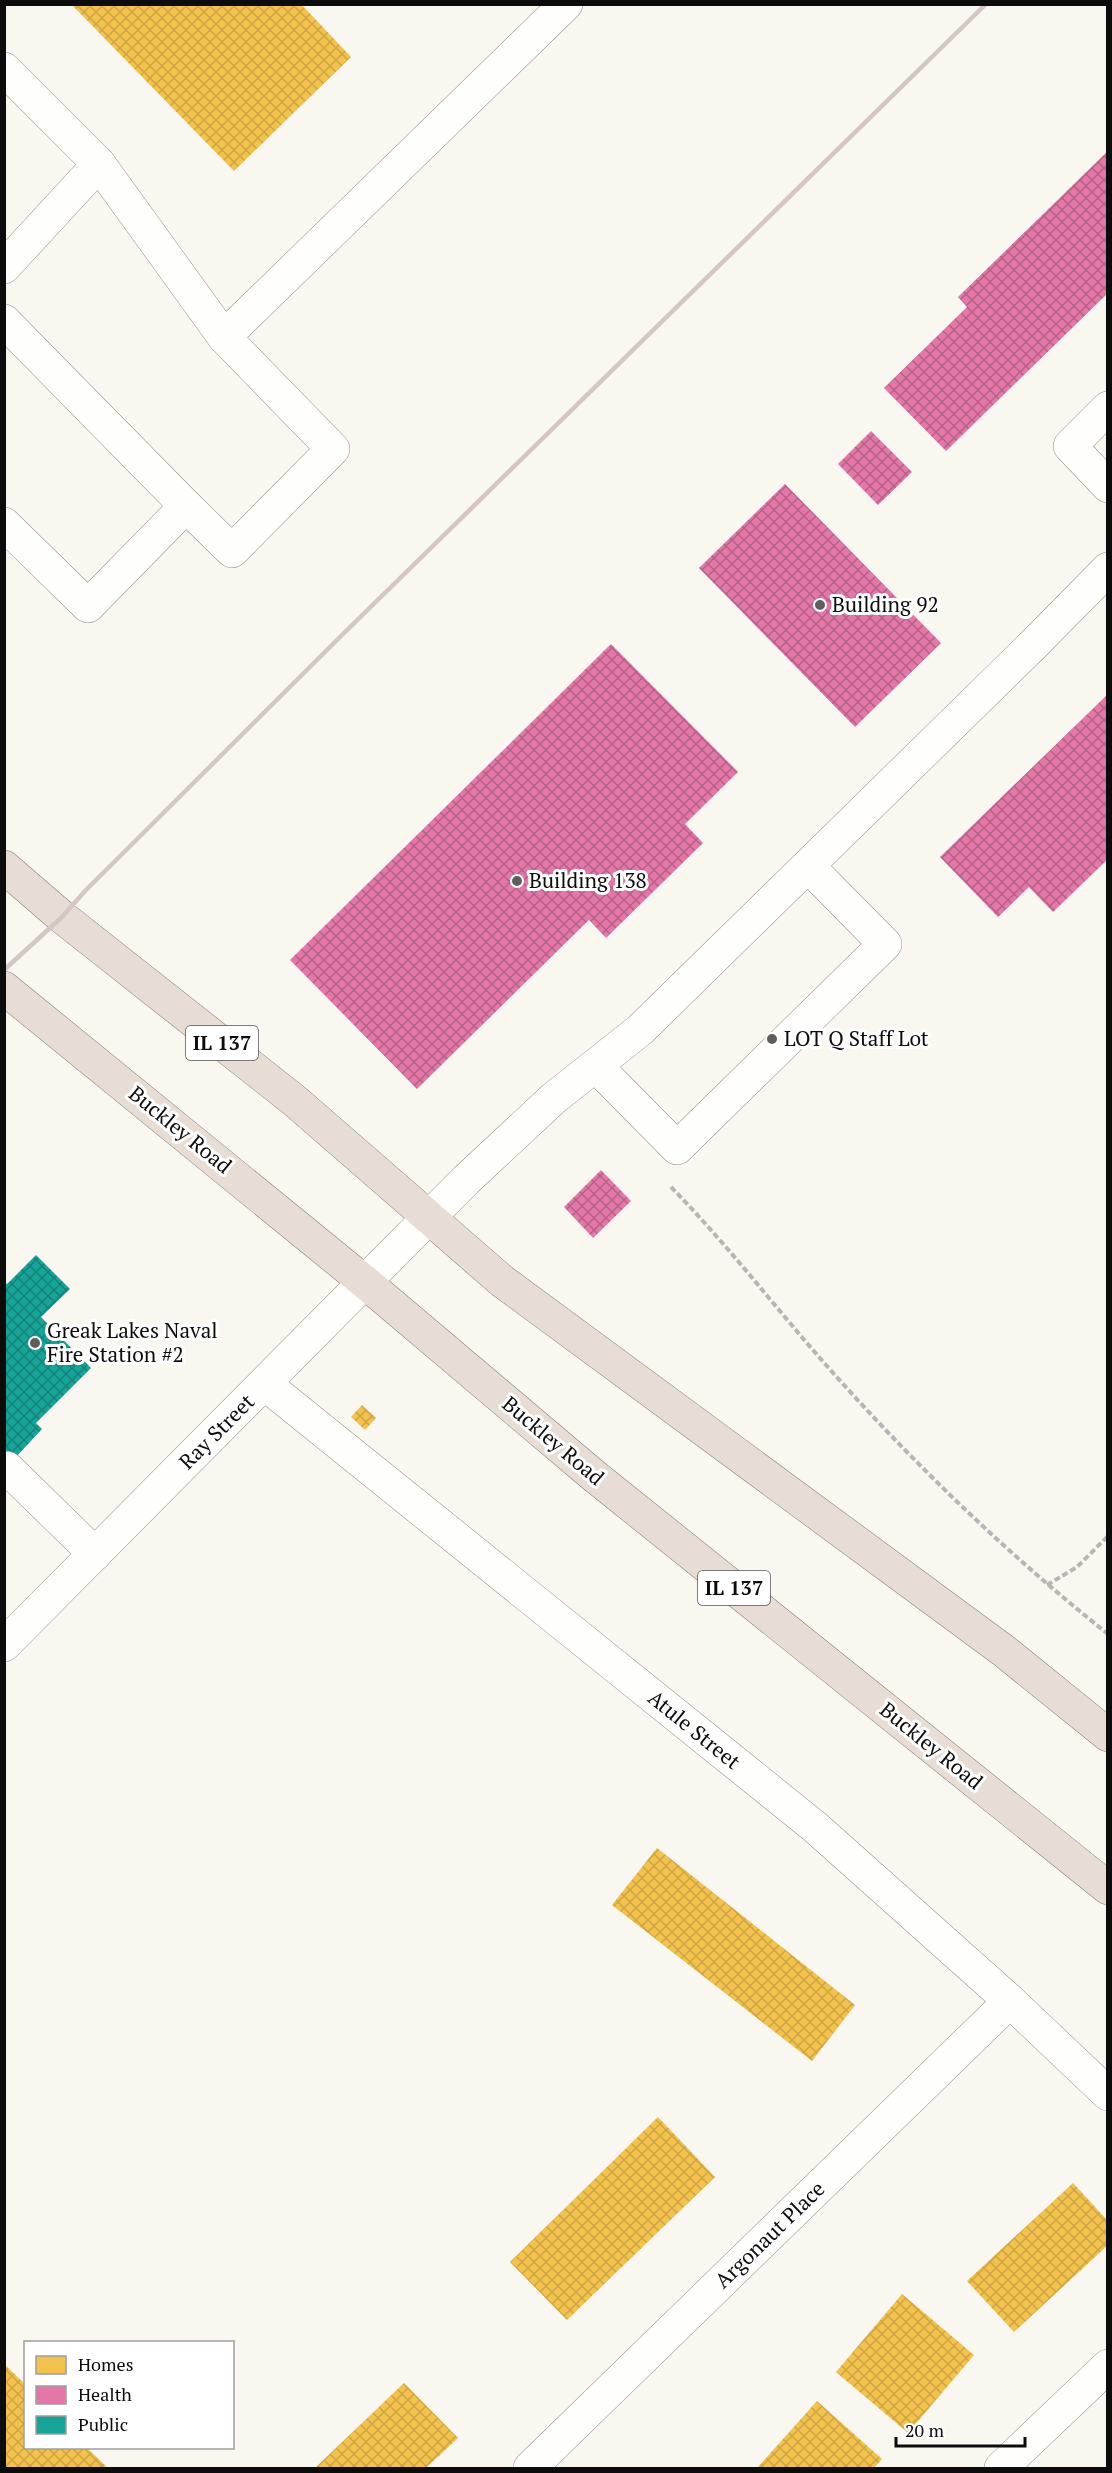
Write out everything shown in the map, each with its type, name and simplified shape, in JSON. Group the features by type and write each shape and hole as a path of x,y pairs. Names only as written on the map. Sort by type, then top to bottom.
{"highway":[{"name":"IL 137","path":"4,867 62,917 295,1101 502,1281 1004,1651 1107,1735"},
{"name":"Buckley Road","path":"4,988 366,1283 593,1475 1107,1888"}],"street":[{"path":"224,337 566,4"},
{"path":"4,69 99,164 224,337 333,449 232,551 4,321"},
{"path":"4,267 99,164"},
{"path":"1107,408 1070,446 1107,486"},
{"path":"4,524 88,606 186,506"},
{"name":"Ray Street","path":"4,1645 466,1180 554,1098 640,1030 1107,569"},
{"path":"596,1066 677,1148 885,944 808,866"},
{"name":"Atule Street","path":"265,1384 815,1827 1010,2001 1107,2094"},
{"path":"7,1468 95,1554"},
{"name":"Argonaut Place","path":"530,2469 1010,2001"},
{"path":"1001,2469 1107,2366"}],"path":[{"path":"670,1186 827,1366 916,1463 1047,1585 1107,1634"},
{"path":"1047,1585 1077,1567 1107,1536"}],"building: Homes":[{"path":"71,4 301,4 351,57 234,171"},
{"path":"362,1405 376,1418 365,1430 351,1417"},
{"path":"657,1848 855,2005 812,2061 612,1905"},
{"path":"658,2117 715,2177 567,2320 510,2262"},
{"path":"1073,2183 1108,2221 1108,2245 1014,2332 967,2281"},
{"path":"902,2294 974,2355 908,2433 836,2372"},
{"path":"4,2364 24,2383 24,2449 88,2449 108,2468 4,2468"},
{"path":"404,2383 458,2438 426,2468 315,2468"},
{"path":"817,2401 882,2459 874,2468 757,2468"}],"building: Health":[{"path":"1108,151 1108,293 946,451 884,388 967,307 958,297"},
{"path":"871,431 912,472 878,505 838,464"},
{"name":"Building 92","path":"785,484 941,643 855,727 699,568"},
{"name":"Building 138","path":"611,644 738,772 685,824 703,843 606,938 589,920 417,1089 290,960"},
{"path":"1108,694 1108,859 1053,912 1029,887 998,917 940,857"},
{"path":"601,1170 631,1201 593,1238 564,1207"}],"building: Public":[{"name":"Greak Lakes Naval Fire Station #2","path":"36,1255 70,1289 41,1317 91,1368 36,1423 42,1429 4,1470 4,1281 7,1284"}],"railway":[{"path":"4,970 62,917 85,891 341,636 986,4"}],"place":[{"name":"Building 92","path":"820,605"},
{"name":"Building 138","path":"517,881"},
{"name":"LOT Q Staff Lot","path":"772,1039"},
{"name":"Greak Lakes Naval Fire Station #2","path":"35,1343"}]}
